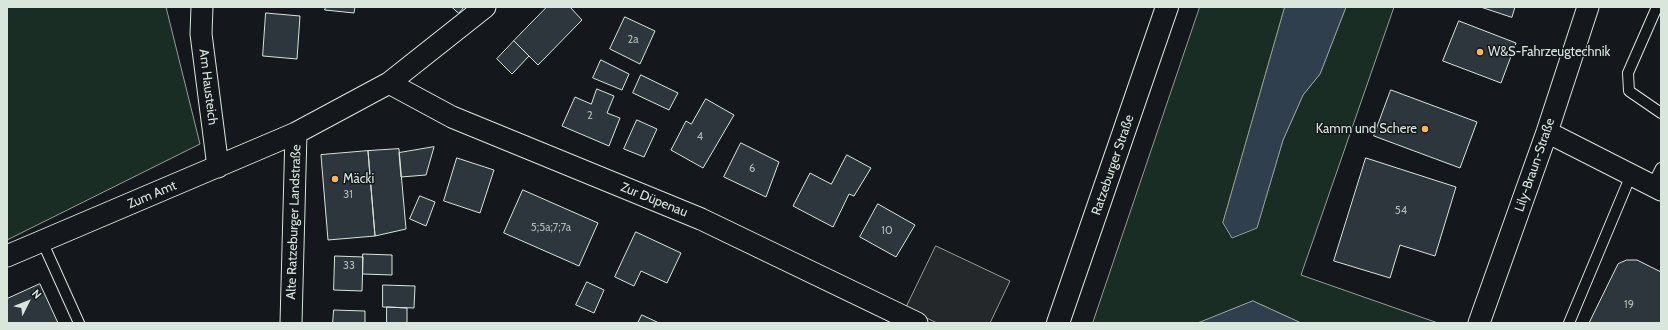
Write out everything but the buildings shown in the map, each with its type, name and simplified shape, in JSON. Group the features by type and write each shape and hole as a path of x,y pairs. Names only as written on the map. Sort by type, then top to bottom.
{"main road":[{"name":"Ratzeburger Straße","path":"1058,323 1167,7"}],"street":[{"name":"Am Hausteich","path":"202,7 201,34 218,167"},
{"name":"Alte Ratzeburger Landstraße","path":"290,323 296,133 389,82 485,7"},
{"name":"Lily-Braun-Straße","path":"1479,323 1547,132 1588,7"},
{"name":"Zur Düpenau","path":"389,82 452,117 701,219 917,323"},
{"path":"1547,132 1632,175 1658,181"},
{"name":"Zum Amt","path":"7,256 296,133"}],"lane":[{"path":"1657,7 1628,73 1629,91 1661,113"},
{"path":"1569,323 1632,175"},
{"path":"42,241 79,323"}],"green space":[{"path":"7,7 166,7 200,144 7,240"},
{"path":"1200,7 1285,7 1223,223 1257,227 1283,140 1303,95 1320,74 1346,7 1394,7 1301,275 1438,323 1301,323 1253,301 1199,323 1093,323"}],"shaded area":[{"path":"936,246 1010,281 990,323 937,323 906,308"}],"water":[{"path":"1285,7 1346,7 1320,74 1303,95 1283,140 1257,228 1232,238 1223,223"},
{"path":"1253,301 1301,323 1198,323"}],"place":[{"name":"W&S-Fahrzeugtechnik","path":"1480,52"},
{"name":"Kamm und Schere","path":"1425,129"},
{"name":"Mäcki","path":"335,179"}]}
